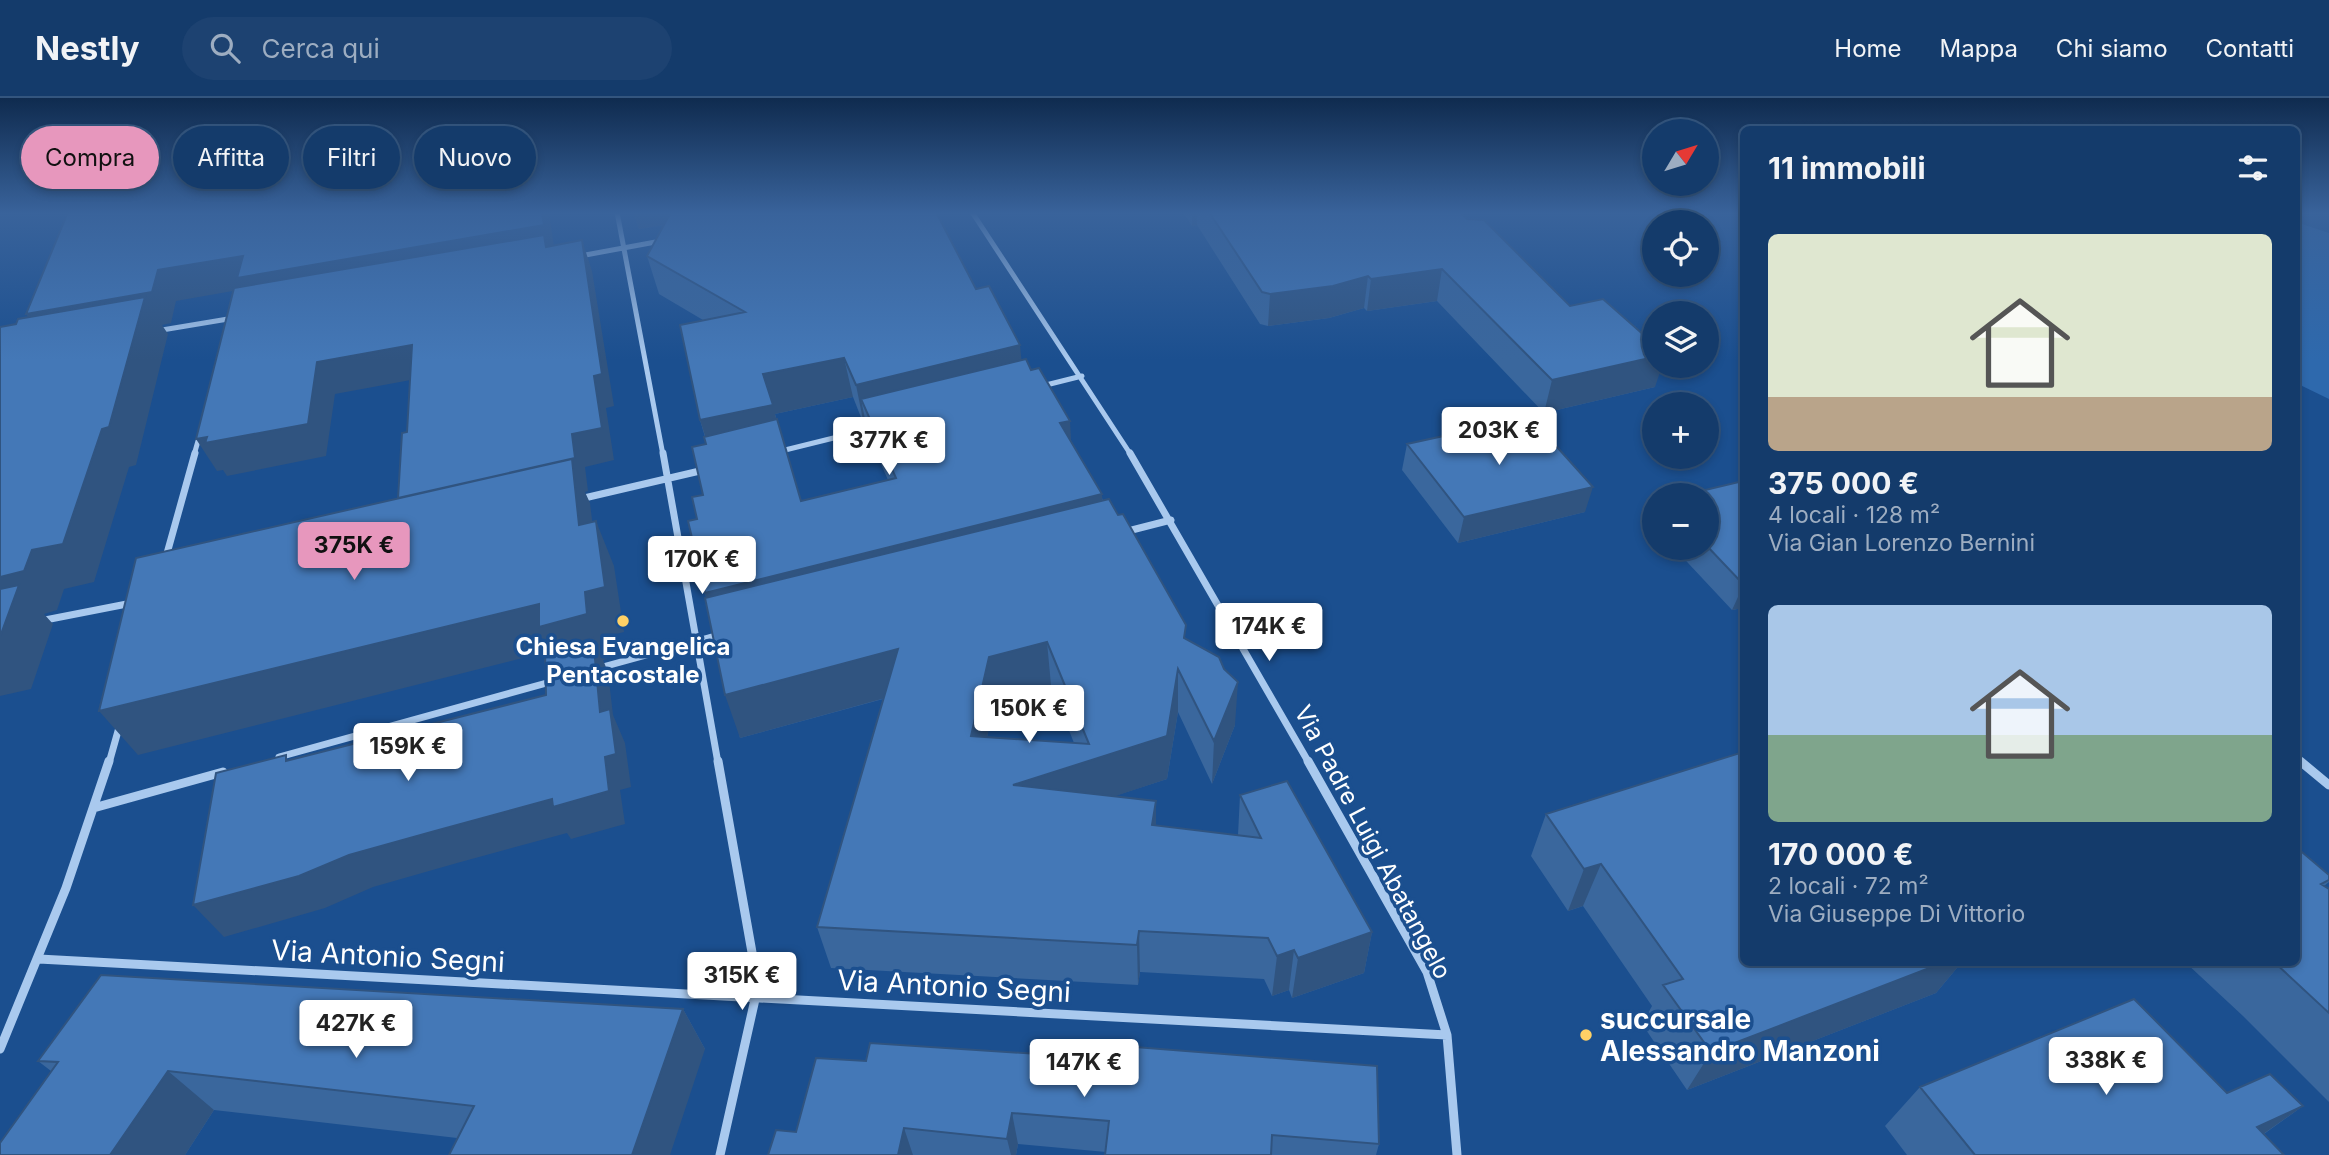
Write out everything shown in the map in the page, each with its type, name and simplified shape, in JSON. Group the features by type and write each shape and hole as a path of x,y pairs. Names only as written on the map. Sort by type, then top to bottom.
{"street":[{"path":"628,261 758,986 720,1155"},
{"name":"Via Padre Luigi Abatangelo","path":"1005,261 1082,376 1171,520 1427,972 1447,1035 1457,1155"},
{"path":"150,332 245,316"},
{"path":"228,331 231,318"},
{"path":"1029,389 1082,376"},
{"path":"164,563 202,424"},
{"path":"774,452 881,426"},
{"path":"573,501 708,469"},
{"path":"1118,533 1171,520"},
{"path":"26,624 141,601"},
{"path":"590,671 722,635"},
{"path":"270,759 563,678"},
{"path":"0,1049 39,960 97,807 122,716"},
{"path":"2300,761 2329,785"},
{"path":"97,807 230,771"},
{"name":"Via Antonio Segni","path":"39,960 1447,1035"}],"shaded area":[{"path":"2300,261 2329,261 2329,399 2300,385"}],"building":[{"path":"48,261 211,261 158,270 152,292 26,314"},
{"path":"242,261 334,261 237,278"},
{"path":"390,261 585,261 602,374 594,376 602,428 572,434 575,458 398,498 402,433 407,432 412,345 317,362 308,424 205,443 207,437 196,439 234,288"},
{"path":"656,261 962,261 976,289 989,286 1020,345 856,385 844,358 763,374 773,405 700,420 680,325 745,312"},
{"path":"1242,261 1525,261 1570,306 1603,299 1642,333 1642,360 1552,380 1442,269 1371,279 1368,276 1333,286 1270,294 1262,292"},
{"path":"145,297 109,427 102,429 63,544 32,550 24,571 0,577 0,327 16,324 18,319"},
{"path":"1026,359 1031,370 1039,368 1070,421 1060,423 1102,494 705,593 688,521 697,519 692,497 703,495 692,447 706,444 704,437 777,419 801,501 896,478 861,399"},
{"path":"1530,417 1593,487 1464,517 1407,444"},
{"path":"572,459 579,525 596,521 605,587 585,592 587,614 539,627 539,604 99,711 136,558"},
{"path":"1740,482 1740,581 1719,559 1719,487"},
{"path":"1109,499 1118,515 1123,514 1186,625 1184,638 1219,657 1224,669 1238,682 1214,741 1178,669 1167,736 1013,785 1156,801 1152,825 1261,838 1240,795 1287,781 1372,932 1298,958 1294,950 1277,956 1268,938 1139,931 1137,945 817,927 898,649 725,695 705,598","holes":["1047,642 1089,744 971,736 989,657"]},
{"path":"19,585 0,637 0,589"},
{"path":"593,638 600,712 610,709 616,754 605,757 609,791 553,807 552,799 435,831 349,855 299,876 193,905 216,773 286,755 286,761 546,695 545,651"},
{"path":"1740,753 1740,966 1935,966 1711,1052 1663,985 1683,979 1601,864 1584,869 1546,814"},
{"path":"2300,850 2329,875 2329,880 2321,884 2329,889 2329,1013 2278,966 2300,966"},
{"path":"101,975 683,1009 632,1155 449,1155 474,1106 168,1071 110,1155 0,1155 0,1143 58,1062 38,1061"},
{"path":"2134,999 2227,1093 2270,1074 2303,1106 2257,1127 2284,1155 1975,1155 1920,1087"},
{"path":"1071,1042 1377,1066 1379,1144 1272,1135 1271,1155 1105,1155 1109,1121 1012,1113 1007,1139 904,1128 898,1155 768,1155 776,1130 796,1132 816,1058 866,1061 870,1043 1069,1056"}],"place":[{"name":"Chiesa Evangelica Pentacostale","path":"623,621"},
{"name":"succursale Alessandro Manzoni","path":"1586,1035"}]}
